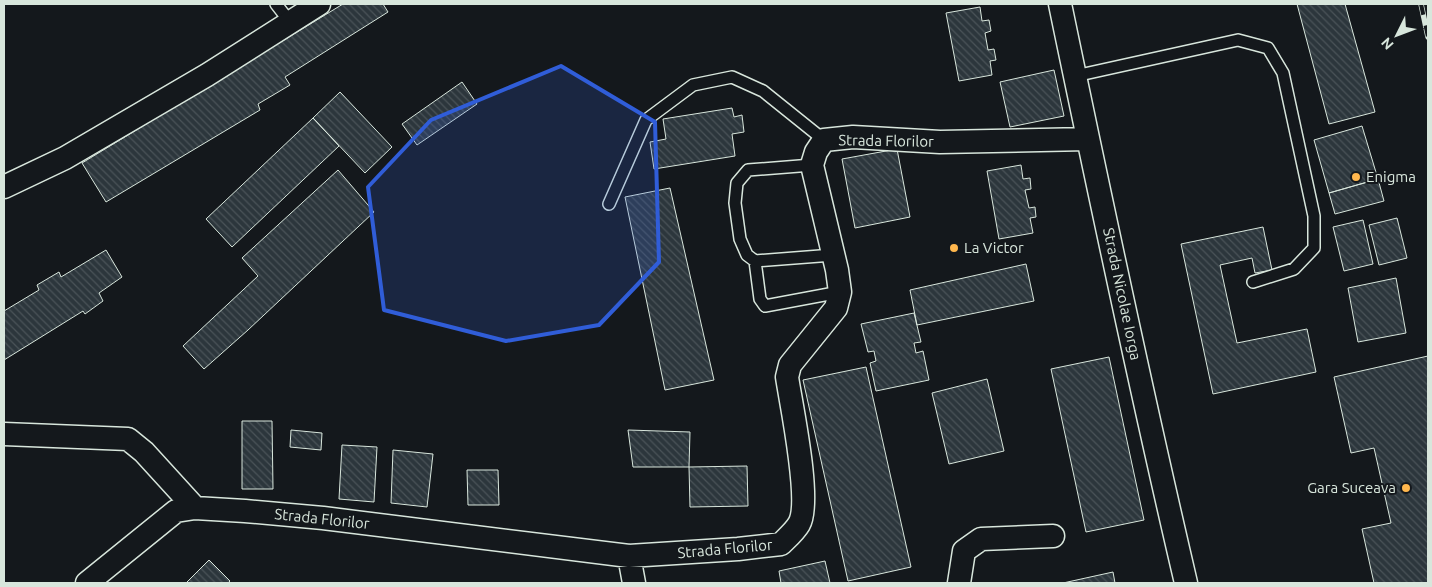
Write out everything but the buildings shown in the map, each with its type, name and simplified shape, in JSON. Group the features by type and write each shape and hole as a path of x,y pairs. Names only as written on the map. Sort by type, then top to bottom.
{"street":[{"path":"4,188 66,158 207,75 319,4"},
{"name":"Strada Nicolae Iorga","path":"1060,4 1161,477 1186,583"},
{"name":"Strada Florilor","path":"812,165 816,152 824,140 853,136 940,142 1088,139"},
{"path":"812,165 840,292"},
{"name":"Strada Florilor","path":"87,583 176,511 195,508 245,510 323,518 629,556 738,549 781,544 800,523 803,508 803,478 787,377 790,365 836,308 840,292"},
{"path":"4,434 128,440 144,452 195,508"},
{"path":"959,583 964,551 981,539 1053,536"},
{"path":"629,556 634,583"}],"lane":[{"path":"276,4 290,22"},
{"path":"1075,76 1238,40 1268,48 1283,73 1314,216 1314,248 1294,269 1253,282"},
{"path":"609,204 646,120 693,85 732,77 763,91 824,140"},
{"path":"812,165 748,170 737,183 735,203 740,239 747,254 755,261 760,299 765,306 840,292"},
{"path":"755,261 833,254"}],"highlighted area":[{"path":"561,66 655,122 659,262 599,325 506,341 384,310 368,187 431,120"}],"railway":[{"path":"1421,4 1428,37"}],"place":[{"name":"Enigma","path":"1356,177"},
{"name":"La Victor","path":"954,248"},
{"name":"Gara Suceava","path":"1406,488"}]}
